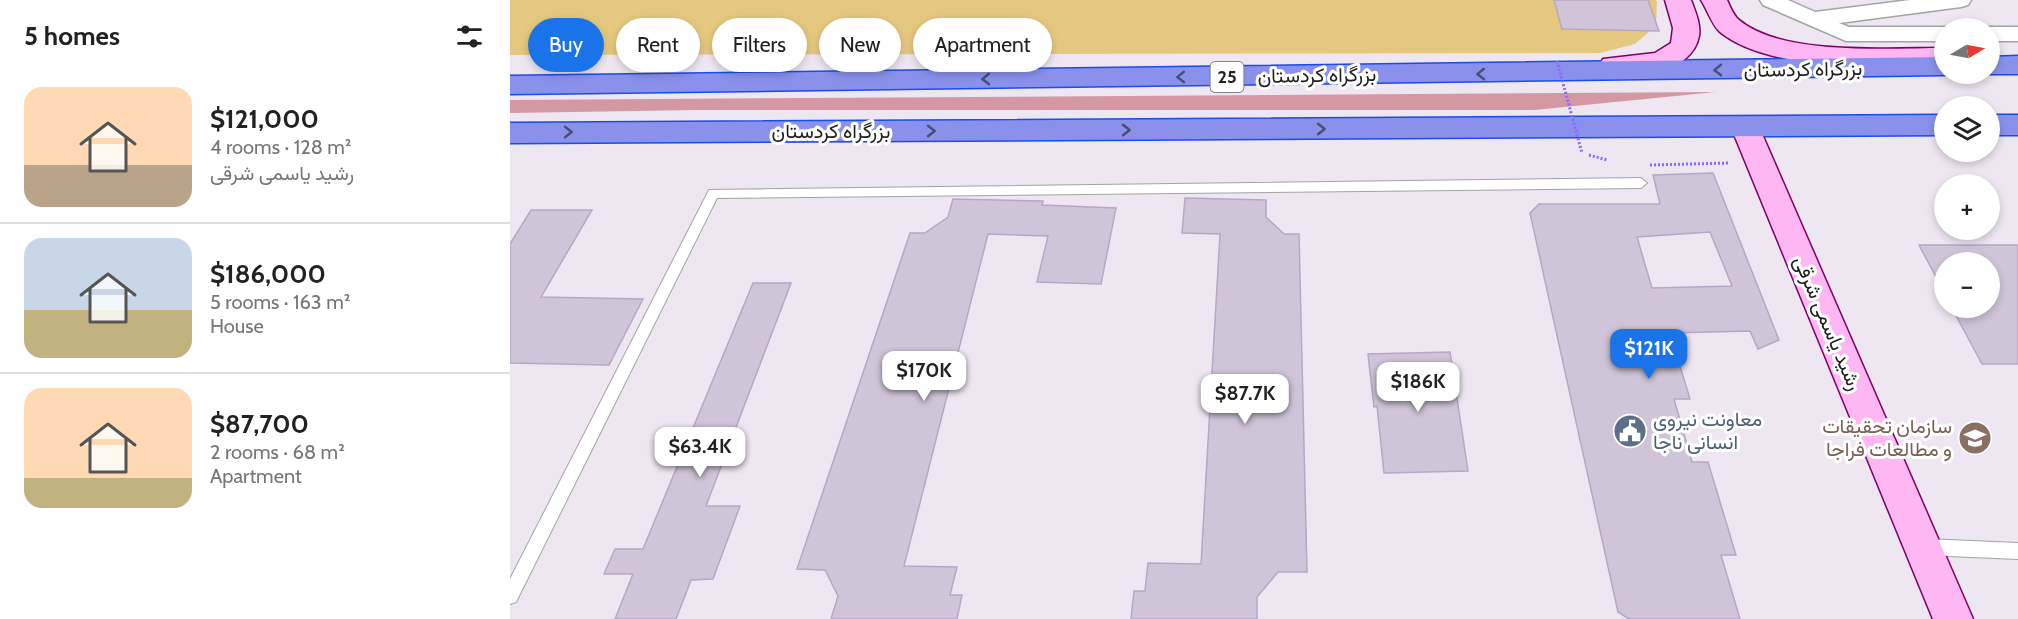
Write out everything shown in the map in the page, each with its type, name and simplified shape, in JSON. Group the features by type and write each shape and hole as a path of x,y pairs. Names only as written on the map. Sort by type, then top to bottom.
{"highway":[{"path":"2000,65 2018,64"},
{"name":"بزرگراه کردستان","path":"510,85 1934,66"},
{"name":"بزرگراه کردستان","path":"510,133 1934,124"},
{"path":"2000,125 2018,125"}],"main road":[{"path":"1512,73 1585,65 1646,63 1667,59 1678,53 1686,36 1686,25 1678,0"},
{"path":"1714,0 1728,25 1757,41 1784,50 1847,56 1934,57"},
{"path":"2000,62 2018,64"},
{"name":"رشید یاسمی شرقی","path":"1745,127 1953,619"}],"street":[{"path":"1770,0 1846,34 1934,34"},
{"path":"1815,19 1961,0"},
{"path":"2000,34 2018,34"}],"lane":[{"path":"510,596 713,193 1641,183"},
{"path":"1923,547 2018,551"}],"path":[{"path":"1557,61 1582,153 1614,162"},
{"path":"1648,165 1761,162"}],"shaded area":[{"path":"510,0 1656,0 1657,2 1656,26 1635,44 1600,53 1052,54 1052,18 913,18 913,54 901,54 901,18 819,18 819,54 807,54 807,18 712,18 712,55 700,55 700,18 616,18 616,55 604,55 604,18 528,18 528,55 510,55"},
{"path":"1716,92 1534,110 697,110 510,113 510,100"}],"building":[{"path":"1554,0 1648,0 1659,31 1562,29"},
{"name":"معاونت نیروی انسانی ناجا","path":"1713,173 1779,340 1758,349 1750,331 1670,333 1690,399 1674,399 1692,462 1708,462 1736,555 1721,555 1740,619 1629,619 1618,612 1530,213 1539,204 1660,204 1653,175","holes":["1710,232 1732,286 1652,288 1637,237"]},
{"path":"1185,198 1266,200 1266,217 1284,234 1299,234 1307,572 1278,572 1257,597 1257,619 1131,619 1134,591 1145,591 1148,563 1201,564 1220,234 1182,233"},
{"path":"953,199 1043,201 1042,205 1116,208 1101,284 1037,282 1048,236 988,234 904,566 957,567 950,595 962,595 957,619 831,619 838,596 825,570 797,569 910,233 925,233 948,217"},
{"path":"531,210 592,210 541,297 643,299 609,365 510,363 510,244"},
{"path":"1919,245 2018,245 2018,364 1982,364 1957,318 2000,318 2000,252 1934,252 1934,273"},
{"path":"753,283 791,283 706,506 740,506 713,579 691,580 676,619 615,619 633,574 604,574 615,549 643,549"},
{"path":"1450,352 1468,471 1384,473 1377,406 1374,407 1368,354"}],"place":[{"name":"معاونت نیروی انسانی ناجا","path":"1630,431"},
{"name":"سازمان تحقیقات و مطالعات فراجا","path":"1975,438"}]}
